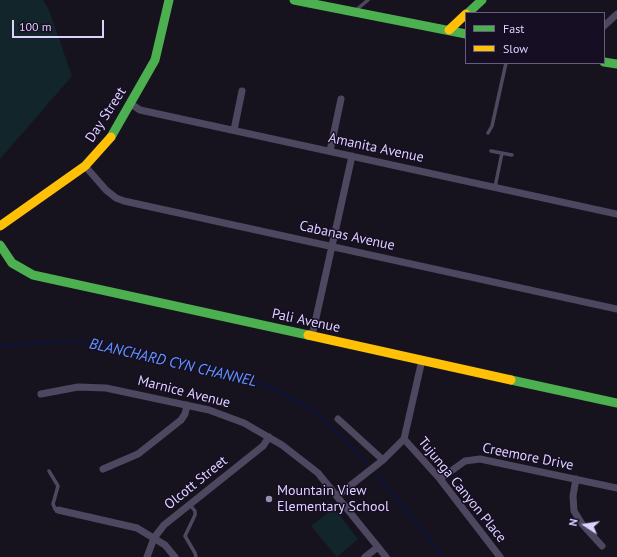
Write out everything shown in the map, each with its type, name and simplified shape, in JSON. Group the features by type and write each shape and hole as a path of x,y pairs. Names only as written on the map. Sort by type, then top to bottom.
{"street":[{"name":"Day Street","path":"0,226 85,166 112,136 155,60 169,0"},
{"path":"294,0 465,34"},
{"path":"469,12 482,0"},
{"path":"605,25 617,14"},
{"path":"448,30 465,16"},
{"path":"605,62 617,64"},
{"path":"234,130 242,91"},
{"path":"330,151 342,99"},
{"name":"Amanita Avenue","path":"130,104 140,110 617,214"},
{"path":"312,336 352,156"},
{"name":"Cabanas Avenue","path":"85,166 106,190 116,198 124,201 617,309"},
{"name":"Pali Avenue","path":"0,245 12,262 33,276 617,403"},
{"path":"337,496 383,460 404,439 422,360"},
{"name":"Marnice Avenue","path":"41,394 78,386 97,387 187,405 233,418 269,437 308,464 337,496 386,557"},
{"path":"103,469 138,454 181,420 185,414 187,405"},
{"path":"338,419 383,460"},
{"name":"Olcott Street","path":"147,557 154,538 164,525 263,446 269,437"},
{"name":"Tujunga Canyon Place","path":"404,439 440,479 500,557"},
{"name":"Creemore Drive","path":"440,479 465,461 480,459 617,488"},
{"path":"576,479 573,496 574,511 582,524 602,546"},
{"path":"58,510 137,528 165,545 175,557"},
{"path":"365,557 378,547"}],"lane":[{"path":"354,12 368,0"},
{"path":"488,133 492,126 506,64"},
{"path":"491,151 512,155"},
{"path":"495,187 502,153"},
{"path":"50,471 58,486 54,506 58,510"},
{"path":"190,505 194,510 195,515 185,536 195,552 196,557"}],"shaded area":[{"path":"0,0 43,0 49,10 72,76 0,159"},
{"path":"334,508 358,539 337,557 311,526"}],"waterway":[{"name":"BLANCHARD CYN CHANNEL","path":"0,346 67,341 96,342 243,376 274,389 311,409 323,418 367,462"},
{"name":"BLANCHARD CYN CHANNEL","path":"377,474 444,557"}],"traffic: fast":[{"path":"111,137 155,60 169,0"},
{"path":"294,0 465,34"},
{"path":"469,12 482,0"},
{"path":"605,62 617,64"},
{"path":"0,245 12,263 33,275 308,335"},
{"path":"511,380 617,403"}],"traffic: slow":[{"path":"449,30 465,15"},
{"path":"0,226 85,166 111,137"},
{"path":"308,335 511,380"}],"place":[{"name":"Mountain View Elementary School","path":"269,499"}]}
